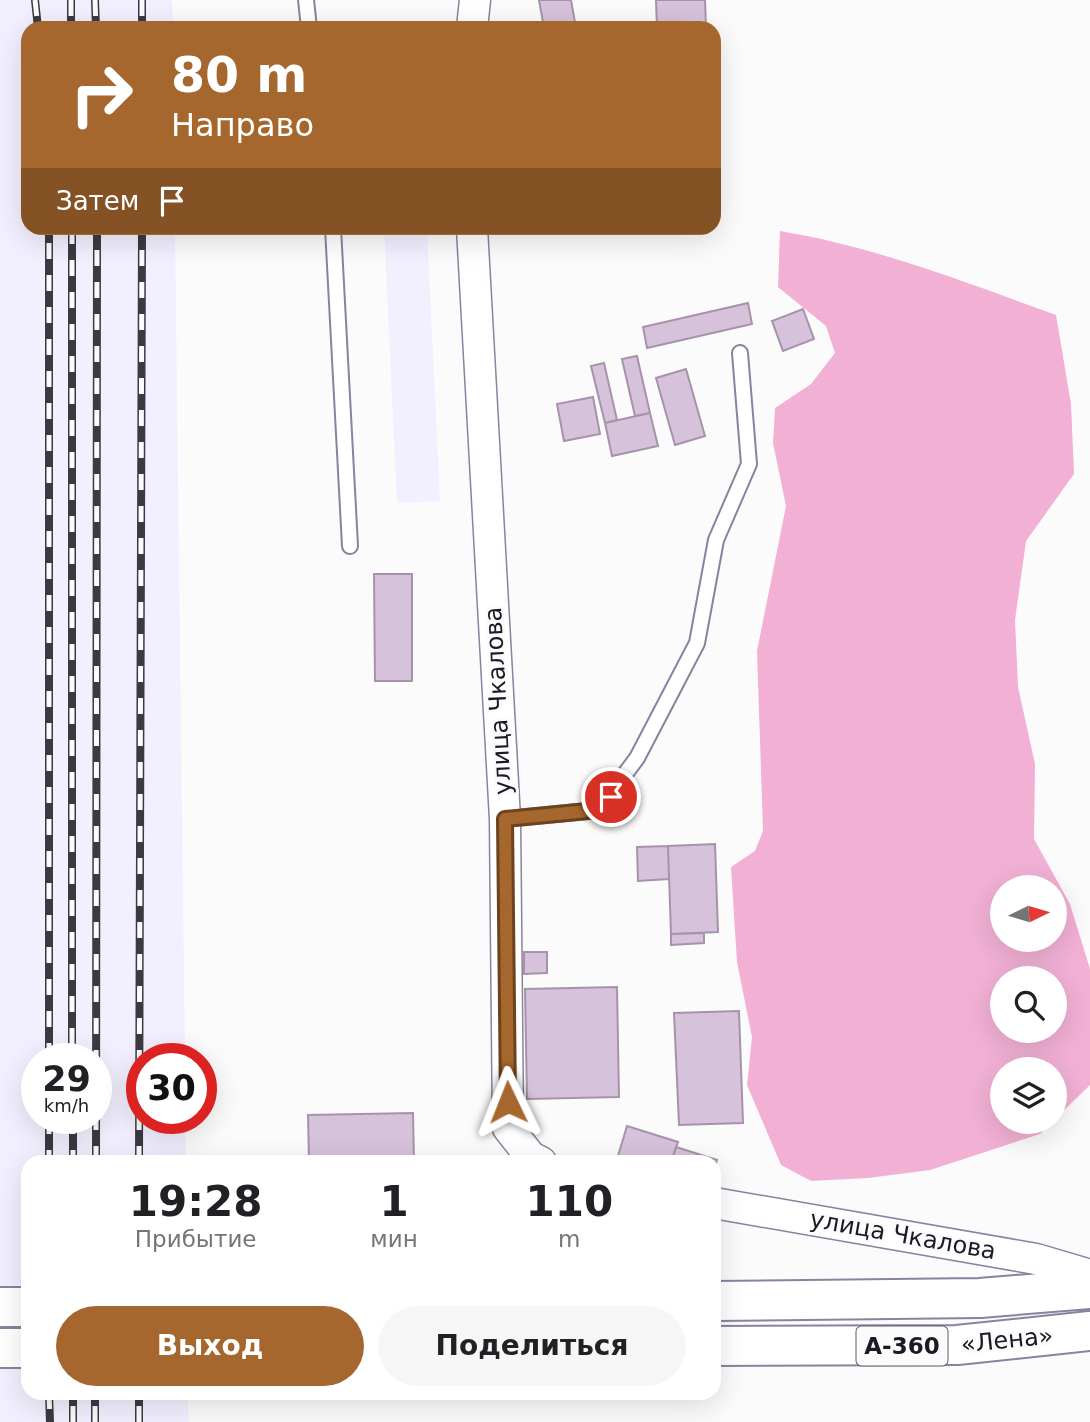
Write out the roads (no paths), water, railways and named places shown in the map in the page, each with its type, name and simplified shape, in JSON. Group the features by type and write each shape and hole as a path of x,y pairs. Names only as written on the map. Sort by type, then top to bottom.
{"highway":[{"name":"«Лена»","path":"721,1301 980,1298 1090,1289"},
{"path":"0,1307 21,1307"},
{"name":"«Лена»","path":"721,1346 957,1345 1090,1331"},
{"path":"0,1349 21,1348"}],"street":[{"path":"473,21 475,0"},
{"name":"улица Чкалова","path":"472,235 505,819 509,1128 529,1155"},
{"name":"улица Чкалова","path":"721,1204 1023,1256 1090,1275"}],"lane":[{"path":"306,0 308,21"},
{"path":"333,235 350,545"},
{"path":"505,819 598,810 637,758 669,700 697,642 716,540 749,464 740,353"}],"railway":[{"path":"35,0 37,21"},
{"path":"71,0 71,21"},
{"path":"95,0 96,21"},
{"path":"142,0 142,21"},
{"path":"49,235 49,1043"},
{"path":"72,235 72,1043"},
{"path":"96,1155 97,235"},
{"path":"139,1155 142,235"},
{"path":"49,1134 49,1155"},
{"path":"73,1134 73,1155"},
{"path":"49,1400 50,1422"},
{"path":"73,1400 73,1422"},
{"path":"95,1400 95,1422"},
{"path":"139,1400 139,1422"}]}
